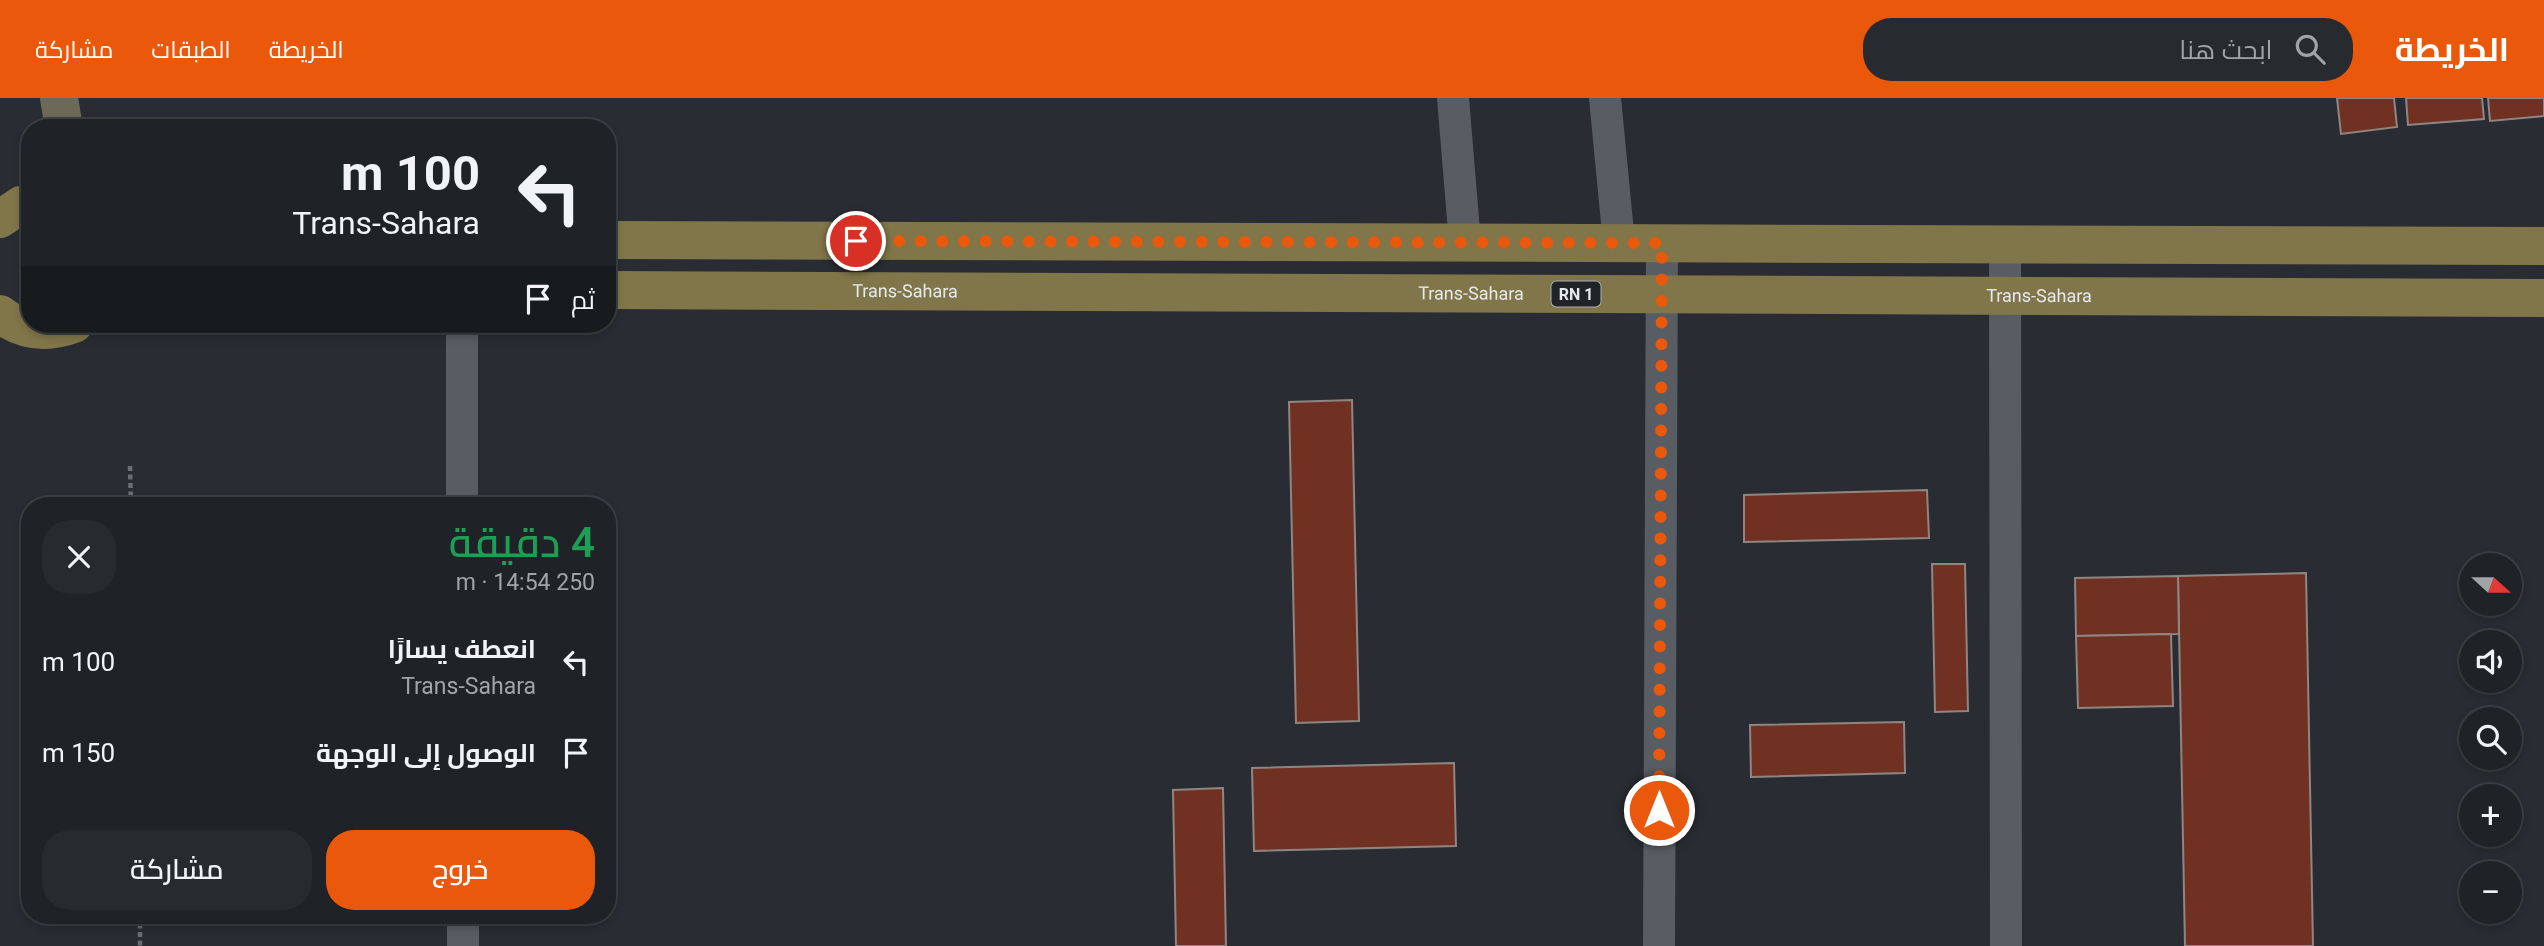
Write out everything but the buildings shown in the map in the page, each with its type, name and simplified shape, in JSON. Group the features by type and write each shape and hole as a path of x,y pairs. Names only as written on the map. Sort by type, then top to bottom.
{"main road":[{"path":"59,98 62,119"},
{"path":"616,240 2544,246"},
{"name":"Trans-Sahara","path":"616,290 2544,298"},
{"path":"0,314 12,324 21,327"}],"street":[{"path":"1453,98 1465,243"},
{"path":"1605,98 1619,243"},
{"path":"1659,946 1662,243"},
{"path":"2005,245 2006,946"},
{"path":"462,333 463,497"},
{"path":"463,924 463,946"}],"path":[{"path":"130,466 131,497"},
{"path":"140,924 140,946"}],"route":[{"path":"856,241 1662,243 1659,810"}]}
